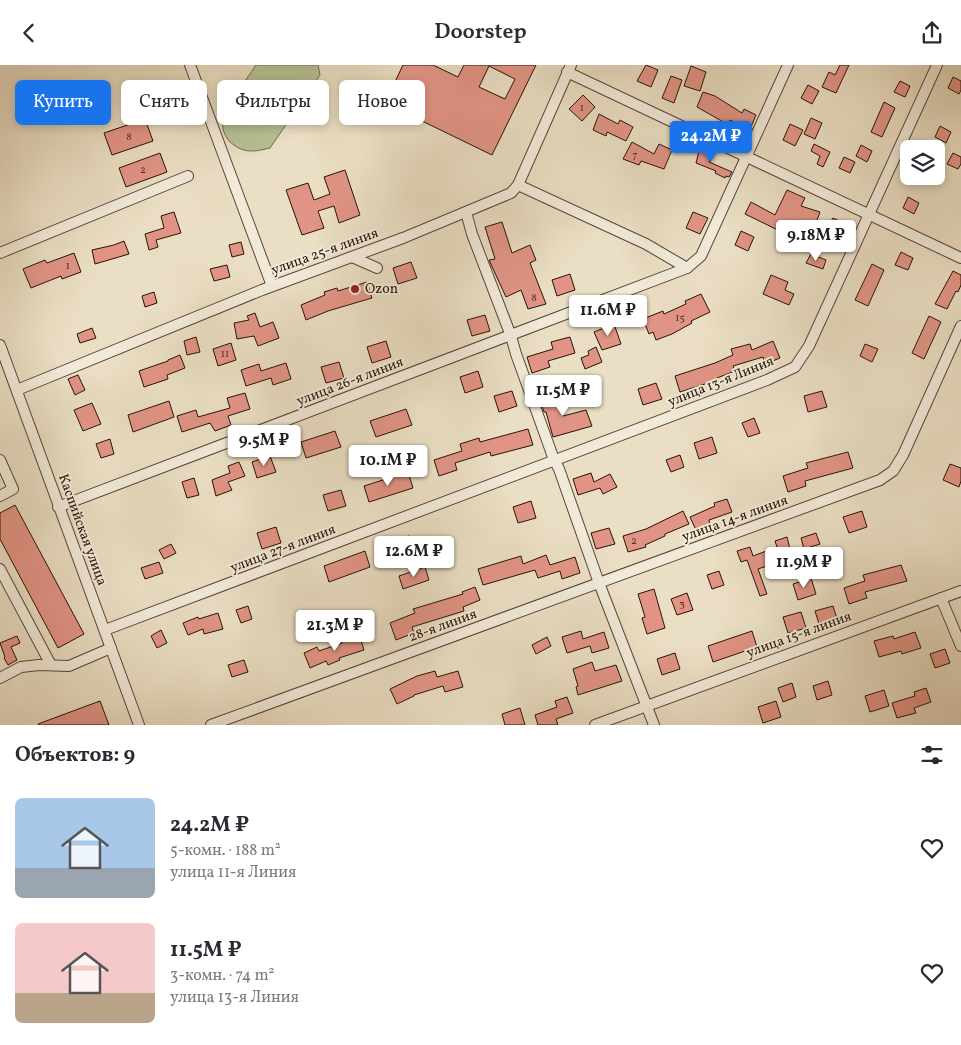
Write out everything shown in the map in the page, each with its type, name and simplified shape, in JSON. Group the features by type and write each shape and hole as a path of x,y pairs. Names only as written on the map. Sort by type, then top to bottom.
{"street":[{"path":"190,65 272,286"},
{"path":"788,65 746,157 701,256 687,268 646,244 518,185 569,68 746,157 961,258"},
{"name":"улица 13-я Линия","path":"555,461 752,386 795,367 809,346 937,65"},
{"path":"0,253 188,176"},
{"name":"улица 25-я линия","path":"17,390 272,286 403,238 511,193 518,185"},
{"path":"466,212 474,242 511,336 599,583 654,725"},
{"path":"352,257 377,268"},
{"name":"улица 26-я линия","path":"58,507 687,268"},
{"name":"улица 14-я линия","path":"599,583 880,480 893,471 903,455 961,326"},
{"name":"Каспийская улица","path":"0,345 139,725"},
{"path":"0,459 13,489 0,496"},
{"name":"улица 27-я линия","path":"105,630 555,461"},
{"path":"0,569 51,665"},
{"name":"28-я линия","path":"211,725 599,583"},
{"name":"улица 15-я линия","path":"594,725 961,591"},
{"path":"941,598 961,646"},
{"path":"0,678 21,667 39,665 69,666 111,648"}],"green space":[{"path":"256,65 318,65 320,75 317,80 246,80"},
{"path":"223,125 286,125 270,148 256,151 238,148 229,141 224,132"}],"building":[{"path":"403,65 433,65 458,77 464,65 536,65 492,155 425,122 425,80 396,80","holes":["489,66 515,79 505,99 479,87"]},
{"path":"646,65 658,70 651,87 637,81"},
{"path":"840,65 849,65 836,93 822,87 829,72 835,75"},
{"path":"691,66 706,72 700,91 684,86"},
{"path":"671,76 682,80 674,103 662,98"},
{"path":"953,77 961,81 959,94 948,88"},
{"path":"900,81 910,86 905,97 894,92"},
{"path":"808,85 819,91 812,104 801,98"},
{"path":"703,92 715,96 742,113 744,109 756,115 750,129 730,120 727,124 697,107"},
{"path":"583,95 595,107 582,121 569,109"},
{"path":"884,102 895,108 882,137 871,132"},
{"path":"599,114 618,124 620,120 633,127 626,141 607,132 606,136 593,130"},
{"path":"811,118 822,123 815,139 804,134"},
{"path":"790,124 803,130 795,146 783,140"},
{"path":"127,125 147,125 153,141 112,155 104,133"},
{"path":"940,126 951,132 946,143 945,140 935,137"},
{"path":"632,142 654,154 659,144 672,150 664,169 641,161 639,165 623,159"},
{"path":"814,144 830,152 823,167 817,164 820,156 811,151"},
{"path":"861,145 872,151 867,162 856,156"},
{"path":"700,147 714,153 709,162 732,172 729,177 726,176 725,178 715,173 716,171 696,163"},
{"path":"160,153 167,172 126,187 119,168"},
{"path":"953,153 961,157 961,164 958,169 947,164"},
{"path":"844,157 855,162 850,173 839,168"},
{"path":"345,170 360,215 339,223 334,206 318,211 324,228 302,235 286,190 308,183 314,200 330,194 324,177"},
{"path":"787,190 805,198 801,206 820,212 814,228 799,220 790,236 745,214 751,202 775,215"},
{"path":"908,197 919,203 914,214 903,208"},
{"path":"174,212 181,233 156,240 158,247 149,250 145,234 164,228 161,216"},
{"path":"693,212 708,218 700,234 686,228"},
{"path":"833,218 848,225 840,238 826,229"},
{"path":"502,222 512,253 530,245 536,260 530,263 546,304 528,309 521,290 506,297 489,260 495,259 485,227"},
{"path":"741,231 754,237 748,251 735,245"},
{"path":"124,241 129,254 95,264 92,250"},
{"path":"241,242 244,254 232,257 229,245"},
{"path":"901,252 913,258 908,270 895,265"},
{"path":"74,253 81,272 62,279 61,276 31,288 23,269 45,260 47,263"},
{"path":"811,254 826,260 823,269 806,263"},
{"path":"411,262 417,278 398,284 393,268"},
{"path":"872,264 884,270 868,306 855,300"},
{"path":"227,265 230,277 214,281 210,269"},
{"path":"953,271 961,275 961,285 947,309 935,304"},
{"path":"570,274 575,290 557,296 552,280"},
{"path":"771,275 788,282 785,290 794,294 789,305 763,294"},
{"path":"367,282 372,298 328,311 306,320 301,305 325,295 324,292 337,288 338,291"},
{"path":"154,292 157,303 145,307 142,296"},
{"path":"701,294 710,312 691,321 692,323 672,334 656,340 653,332 649,334 643,319 663,311 664,314 686,304 685,301"},
{"path":"255,313 260,327 273,322 279,338 258,346 254,336 237,339 234,323 249,320 247,316"},
{"path":"485,315 490,331 472,336 467,320"},
{"path":"929,316 941,322 924,359 912,353"},
{"path":"614,324 621,344 602,350 594,332"},
{"path":"92,328 96,338 80,343 77,334"},
{"path":"196,337 200,352 187,355 184,341"},
{"path":"570,337 575,353 548,361 550,367 532,373 527,357 553,349 551,342"},
{"path":"386,341 391,357 372,363 367,347"},
{"path":"773,341 780,358 765,364 763,357 733,366 735,371 717,378 717,380 680,392 675,376 733,355 731,349 750,344 752,350"},
{"path":"231,343 236,360 218,366 213,349"},
{"path":"865,344 878,349 872,362 860,356"},
{"path":"596,347 602,362 585,369 581,358 589,355 588,351"},
{"path":"180,355 185,368 167,375 168,379 144,387 139,371"},
{"path":"339,362 344,378 326,383 321,367"},
{"path":"286,363 291,379 273,385 271,378 246,386 241,370 259,364 261,371"},
{"path":"478,371 483,387 465,393 460,377"},
{"path":"78,375 85,390 75,395 68,379"},
{"path":"656,383 662,399 643,405 638,389"},
{"path":"512,391 517,406 499,412 494,396"},
{"path":"822,391 827,407 808,412 804,396"},
{"path":"555,392 563,416 586,410 592,426 553,437 546,412 544,412 539,397"},
{"path":"245,393 250,409 228,416 231,425 215,431 210,423 182,432 177,416 196,410 198,417 230,408 227,398"},
{"path":"169,401 174,417 133,432 128,415"},
{"path":"92,403 101,424 83,431 74,410"},
{"path":"406,409 412,425 376,437 370,421"},
{"path":"754,418 760,433 748,437 742,423"},
{"path":"528,429 533,445 491,456 490,452 455,463 457,470 439,476 434,460 462,451 460,444 479,438 480,442"},
{"path":"335,431 341,447 306,458 301,442"},
{"path":"712,437 717,453 699,459 694,443"},
{"path":"110,439 114,454 101,458 96,444"},
{"path":"848,452 853,468 805,481 806,486 788,492 783,476 808,468 806,463"},
{"path":"680,455 684,467 671,472 666,460"},
{"path":"270,456 276,472 257,478 252,462"},
{"path":"239,462 245,476 228,482 232,490 216,496 212,480 230,473 228,466"},
{"path":"950,464 961,468 959,487 943,480"},
{"path":"408,472 413,488 369,502 364,486"},
{"path":"591,473 594,482 610,474 617,487 603,494 600,488 578,495 573,479"},
{"path":"194,478 199,495 187,498 182,482"},
{"path":"341,490 346,506 328,511 323,495"},
{"path":"727,499 732,512 709,520 710,524 696,530 690,517 715,506 714,503"},
{"path":"531,501 536,518 518,523 513,507"},
{"path":"15,505 84,634 58,648 0,539 0,513"},
{"path":"683,511 689,524 665,534 665,536 645,545 646,547 628,552 623,536 646,529"},
{"path":"862,511 867,527 849,533 843,517"},
{"path":"276,527 281,543 262,549 257,533"},
{"path":"609,528 615,544 596,549 591,533"},
{"path":"816,533 820,544 804,549 801,538"},
{"path":"409,536 414,552 396,557 391,541"},
{"path":"787,537 790,549 770,556 773,564 758,569 767,594 760,596 747,560 741,562 737,551 750,547 753,556 777,547 775,541"},
{"path":"171,544 176,553 164,559 159,550"},
{"path":"365,551 370,567 329,582 324,566"},
{"path":"546,555 550,565 575,557 580,573 562,579 560,571 538,578 535,570 483,585 478,569 521,556 523,564"},
{"path":"159,562 163,573 145,579 141,568"},
{"path":"901,565 907,581 865,592 867,598 849,604 844,588 865,581 863,575"},
{"path":"425,567 429,580 403,589 399,576"},
{"path":"719,571 724,585 712,589 707,575"},
{"path":"811,578 816,594 798,600 793,584"},
{"path":"475,587 480,600 463,607 464,611 412,627 414,633 396,640 390,623 415,613 413,609 463,594 462,592"},
{"path":"654,589 665,628 647,634 642,618 645,617 638,594"},
{"path":"687,593 693,610 677,615 671,599"},
{"path":"248,606 252,619 241,623 236,610"},
{"path":"833,606 838,622 820,627 815,611"},
{"path":"801,612 806,628 788,633 783,617"},
{"path":"218,613 223,629 204,634 203,629 188,635 183,623 198,617 199,619"},
{"path":"161,630 167,643 157,648 151,636"},
{"path":"581,631 583,639 604,632 609,648 592,653 590,646 567,653 562,637"},
{"path":"752,631 757,647 713,662 708,646"},
{"path":"915,632 921,648 902,654 901,651 879,657 874,641 893,636 894,639"},
{"path":"359,634 364,650 339,658 340,660 328,665 326,661 310,668 304,653 317,647 319,651 342,643 341,640"},
{"path":"17,636 20,643 11,647 17,660 8,665 0,643"},
{"path":"547,637 551,646 536,654 532,645"},
{"path":"945,649 950,663 935,668 930,654"},
{"path":"675,653 680,669 662,675 657,659"},
{"path":"244,660 248,672 232,677 228,665"},
{"path":"592,662 595,671 616,665 622,681 578,695 576,687 578,686 573,669"},
{"path":"435,671 437,677 458,671 463,687 445,692 443,686 414,695 397,704 390,689 417,676"},
{"path":"828,681 832,695 817,700 813,686"},
{"path":"792,683 796,697 783,702 778,688"},
{"path":"926,688 931,702 914,708 916,713 897,718 892,703 915,696 914,692"},
{"path":"884,690 889,706 870,712 865,696"},
{"path":"567,697 573,713 556,719 558,725 538,725 535,715 557,707 555,701"},
{"path":"100,701 109,725 38,724"},
{"path":"776,701 781,717 763,723 758,707"},
{"path":"520,708 525,725 505,725 502,714"}],"place":[{"name":"Ozon","path":"355,289"}]}
